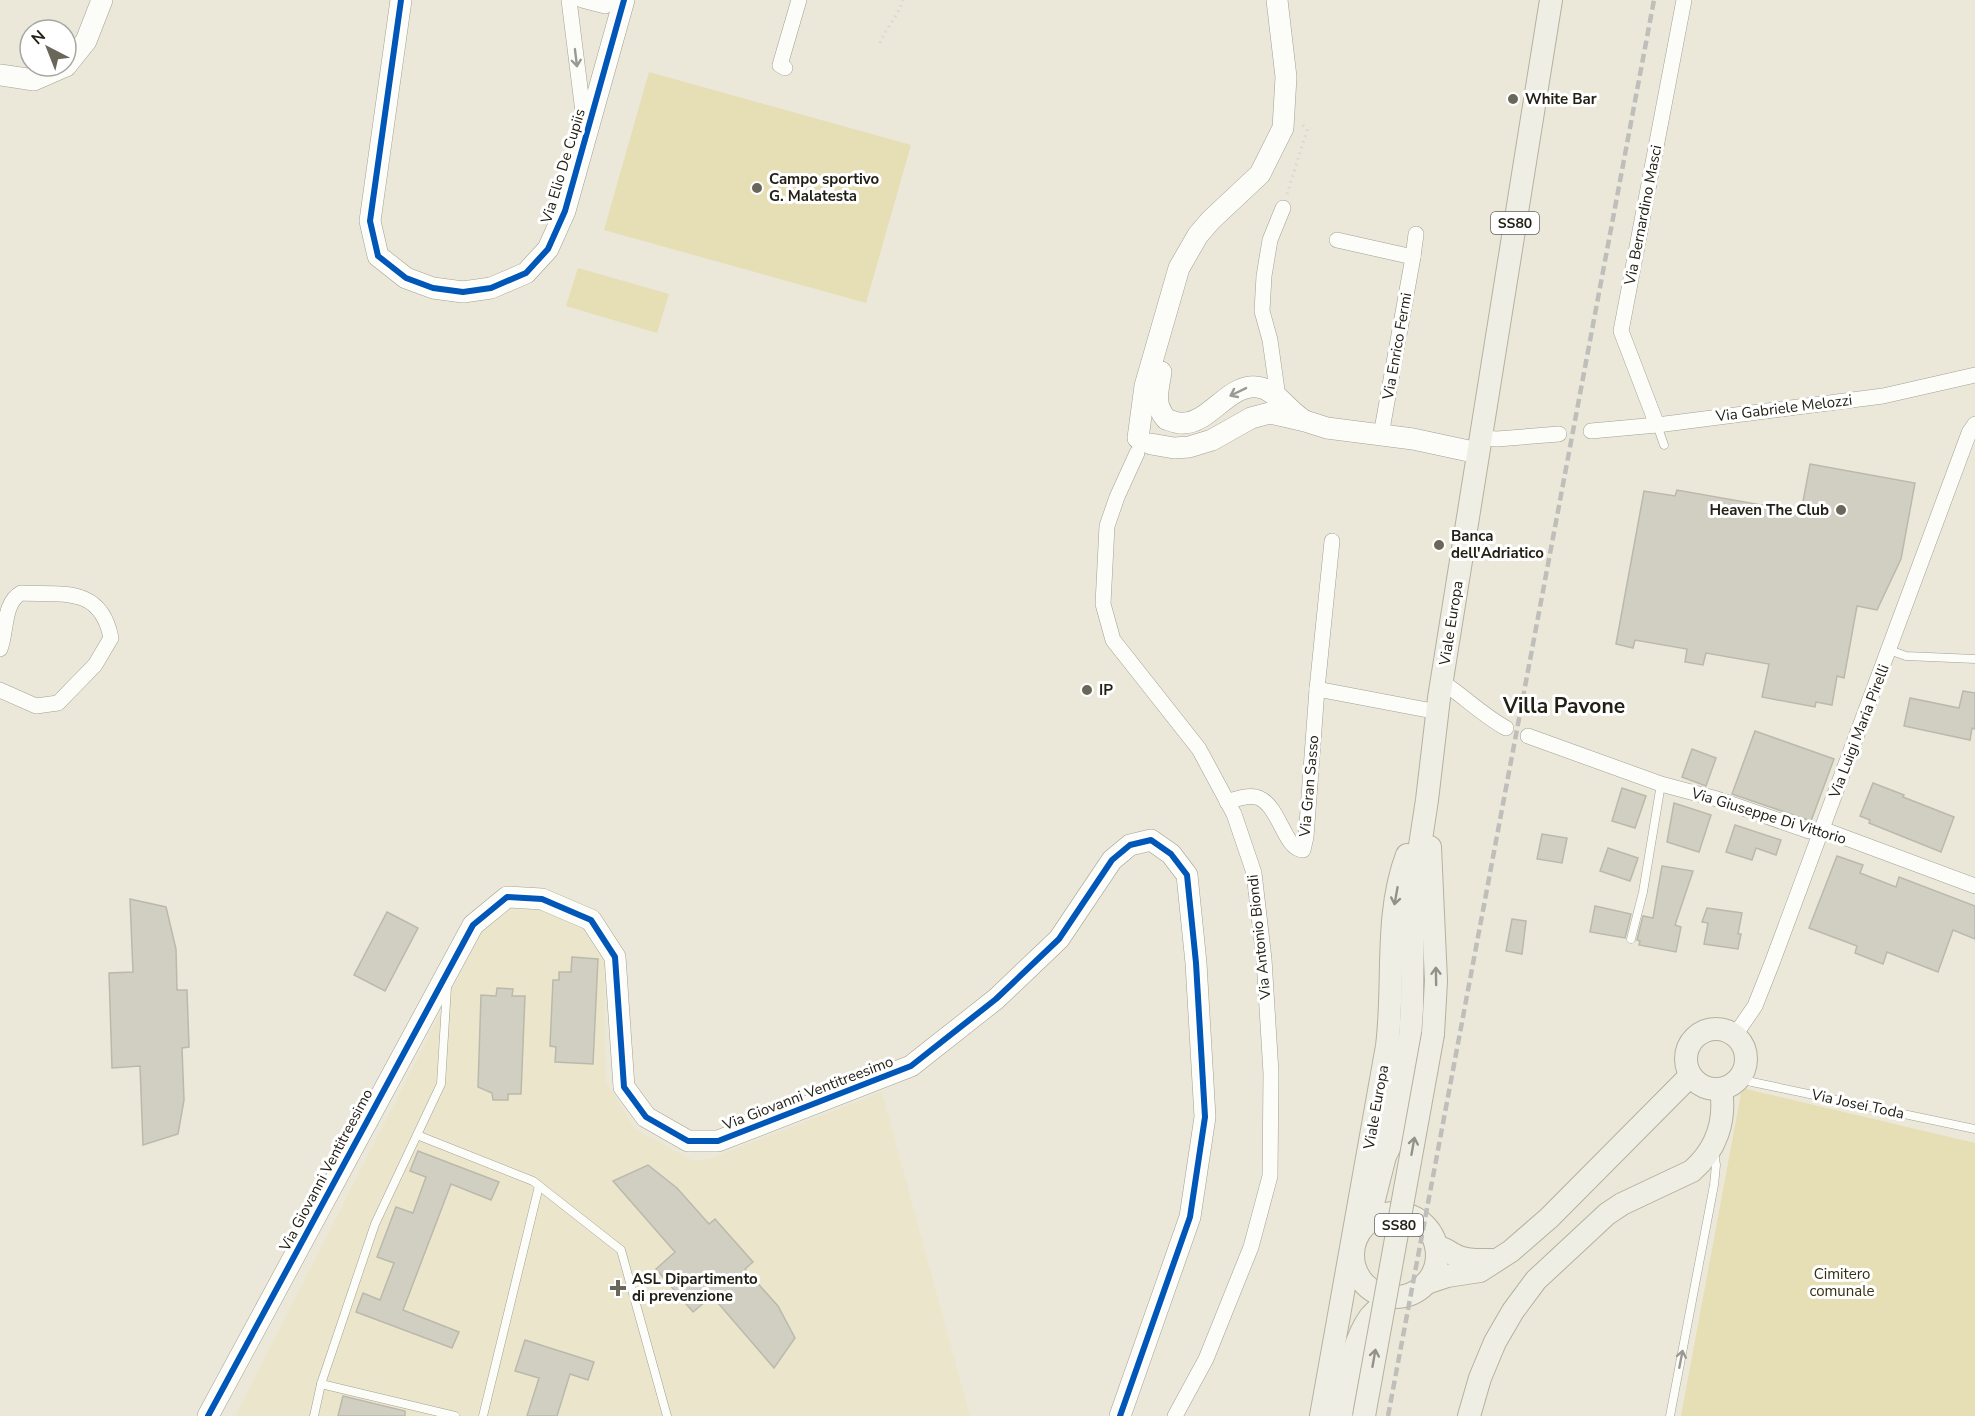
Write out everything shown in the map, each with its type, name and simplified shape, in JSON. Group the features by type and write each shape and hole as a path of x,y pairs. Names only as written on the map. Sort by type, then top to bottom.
{"main road":[{"name":"SS80","path":"1479,446 1551,0"},
{"name":"Viale Europa","path":"1368,1223 1385,1156 1390,1146 1410,1037 1413,891 1442,682 1479,446"},
{"name":"Viale Europa","path":"1364,1416 1433,1034 1436,981 1427,800"},
{"name":"Viale Europa","path":"1321,1416 1387,1046 1391,1010 1391,945 1395,896 1403,865 1427,800"},
{"path":"1712,1029 1724,1030 1735,1035 1744,1045 1747,1058 1741,1077 1732,1085 1721,1089 1701,1085 1690,1076 1686,1058 1689,1046 1696,1036 1712,1029"},
{"path":"1426,1283 1447,1276 1480,1271 1527,1239 1690,1076"},
{"path":"1469,1416 1480,1378 1495,1342 1513,1311 1536,1280 1607,1214 1622,1204 1692,1171 1707,1156 1713,1146 1722,1118 1721,1089"},
{"name":"Viale Europa","path":"1390,1146 1394,1159 1395,1185 1411,1216"},
{"name":"SS80","path":"1341,1416 1352,1358 1360,1335 1370,1318 1390,1297 1410,1294 1426,1283 1437,1262 1436,1246 1427,1228 1411,1216 1388,1214 1368,1223 1359,1234 1354,1247 1353,1261 1358,1275 1351,1339 1352,1358"},
{"path":"1436,1246 1460,1258 1495,1260"},
{"path":"1358,1275 1371,1290 1390,1297"}],"street":[{"path":"78,51 86,41 102,0"},
{"name":"Via Elio De Cupiis","path":"401,0 370,221 378,256 406,278 433,288 463,292 491,288 526,273 548,249 565,211 624,0"},
{"path":"569,0 586,136"},
{"path":"582,0 605,6 616,0"},
{"path":"785,68 780,65 799,0"},
{"path":"1277,0 1286,77 1283,128 1260,174 1198,235 1179,268 1145,386 1142,445 1189,447 1212,440 1251,418 1270,413 1327,428 1428,442 1479,446 1497,439 1559,434"},
{"name":"Via Bernardino Masci","path":"1657,425 1621,332 1684,0"},
{"path":"0,75 18,78"},
{"path":"20,78 34,80 39,78"},
{"path":"1278,397 1270,340 1262,311 1264,276 1270,240 1283,208"},
{"name":"Via Enrico Fermi","path":"1381,435 1416,234"},
{"path":"1337,240 1413,257"},
{"path":"1179,268 1177,322 1161,372 1157,395 1158,409 1166,419 1186,423 1202,416 1234,392 1249,387 1262,388 1278,397 1291,412 1305,421"},
{"name":"Via Gabriele Melozzi","path":"1591,431 1657,425 1883,396 1975,375"},
{"name":"Via Luigi Maria Pirelli","path":"1735,1035 1755,1006 1969,433 1975,424"},
{"name":"Via Antonio Biondi","path":"1142,445 1117,497 1107,526 1103,604 1113,640 1198,749 1234,814 1254,873 1264,959 1271,1073 1270,1176 1251,1247 1206,1359 1175,1416"},
{"name":"Via Gran Sasso","path":"1227,801 1247,796 1259,798 1273,810 1291,845 1297,850 1303,850 1332,541"},
{"path":"0,649 9,607 13,597 21,592 80,596 91,601 108,622 111,638 95,666 58,703 36,706 0,690"},
{"path":"1442,682 1488,718 1506,728"},
{"path":"1317,688 1438,712"},
{"name":"Via Giuseppe Di Vittorio","path":"1528,736 1661,784 1717,799 1809,831 1822,829 1975,886"},
{"name":"Via Giovanni Ventitreesimo","path":"208,1416 473,925 507,897 542,899 591,920 615,957 624,1087 646,1117 688,1141 718,1141 911,1066 996,999 1059,939 1112,860 1130,845 1151,840 1172,854 1187,875 1196,963 1205,1117 1190,1217 1120,1416"}],"lane":[{"path":"1657,425 1664,445"},
{"path":"1889,650 1906,656 1975,659"},
{"path":"1631,939 1643,892 1661,784"},
{"path":"314,1416 321,1384 375,1224 441,1084 448,971"},
{"name":"Via Josei Toda","path":"1741,1077 1752,1082 1975,1129"},
{"path":"417,1136 533,1181 621,1250 667,1416"},
{"path":"1670,1416 1714,1185 1716,1165 1713,1146"},
{"path":"483,1416 539,1186"},
{"path":"321,1384 455,1416"}],"path":[{"path":"880,43 885,30 898,15 903,0"},
{"path":"1283,208 1306,130 1284,102"}],"shaded area":[{"name":"ASL Dipartimento di prevenzione","path":"536,909 585,925 604,961 606,1081 635,1129 692,1160 709,1159 882,1092 970,1416 235,1416 481,933 505,910"}],"green space":[{"name":"Campo sportivo G. Malatesta","path":"649,72 911,145 866,303 604,230"},
{"path":"578,268 669,294 657,333 566,306"},
{"name":"Cimitero comunale","path":"1742,1088 1975,1143 1975,1416 1681,1416"}],"building":[{"path":"1810,464 1915,483 1901,559 1877,610 1857,606 1844,678 1837,676 1832,705 1816,702 1815,707 1762,697 1769,664 1706,653 1703,665 1685,662 1687,649 1635,640 1633,648 1616,644 1644,491 1675,496 1677,490 1801,512"},
{"path":"1963,691 1975,693 1975,729 1972,728 1970,740 1904,726 1910,698 1959,708"},
{"path":"1755,731 1834,759 1811,821 1732,794"},
{"path":"1692,749 1716,758 1706,786 1682,777"},
{"path":"1873,783 1954,817 1941,852 1869,823 1870,820 1860,816"},
{"path":"1622,788 1646,796 1635,828 1612,821"},
{"path":"1674,803 1711,815 1699,852 1667,842"},
{"path":"1735,825 1781,840 1776,855 1756,848 1752,860 1726,852"},
{"path":"1542,834 1567,838 1562,863 1537,859"},
{"path":"1608,848 1638,858 1630,881 1600,871"},
{"path":"1837,856 1863,865 1860,873 1896,887 1899,877 1975,906 1975,939 1953,930 1938,972 1887,952 1883,964 1855,953 1857,946 1809,928"},
{"path":"1662,866 1693,871 1675,925 1681,927 1676,952 1639,945 1640,941 1637,940 1643,916 1653,918"},
{"path":"130,899 166,907 176,949 177,990 187,990 189,1047 182,1048 184,1100 178,1134 143,1145 140,1066 112,1068 109,973 133,972"},
{"path":"1595,906 1631,914 1625,938 1590,932"},
{"path":"1707,908 1742,913 1738,949 1704,944 1708,923 1702,922"},
{"path":"387,912 418,928 385,991 354,975"},
{"path":"1512,919 1526,921 1522,954 1506,951"},
{"path":"572,957 598,959 593,1064 555,1062 556,1047 550,1046 553,980 559,980 559,972 571,972"},
{"path":"497,988 513,989 512,996 525,996 521,1094 508,1094 508,1100 493,1100 492,1093 478,1087 481,995 496,996"},
{"path":"418,1151 499,1182 491,1200 451,1184 403,1310 459,1332 452,1348 356,1312 363,1293 380,1300 394,1263 377,1257 396,1207 413,1213 426,1177 410,1171"},
{"path":"648,1165 677,1188 709,1224 715,1219 753,1262 745,1269 778,1306 795,1338 774,1368 712,1296 693,1312 656,1269 675,1252 613,1181"},
{"path":"525,1340 594,1362 588,1380 570,1374 557,1416 527,1416 539,1378 515,1371"},
{"path":"343,1396 405,1411 405,1416 338,1416"}],"railway":[{"path":"1388,1416 1654,0"}],"cycle path":[{"path":"401,0 370,221 378,256 406,278 433,288 463,292 491,288 526,273 548,249 565,211 624,0"},
{"path":"208,1416 473,925 507,897 542,899 591,920 615,957 624,1087 646,1117 688,1141 718,1141 911,1066 996,999 1059,939 1112,860 1130,845 1151,840 1171,854 1187,875 1196,963 1205,1117 1190,1217 1120,1416"}],"place":[{"name":"White Bar","path":"1513,99"},
{"name":"Campo sportivo G. Malatesta","path":"757,188"},
{"name":"Heaven The Club","path":"1841,510"},
{"name":"Banca dell'Adriatico","path":"1439,545"},
{"name":"IP","path":"1087,690"},
{"name":"ASL Dipartimento di prevenzione","path":"618,1288"}],"district":[{"name":"Villa Pavone","path":"1564,706"}]}
